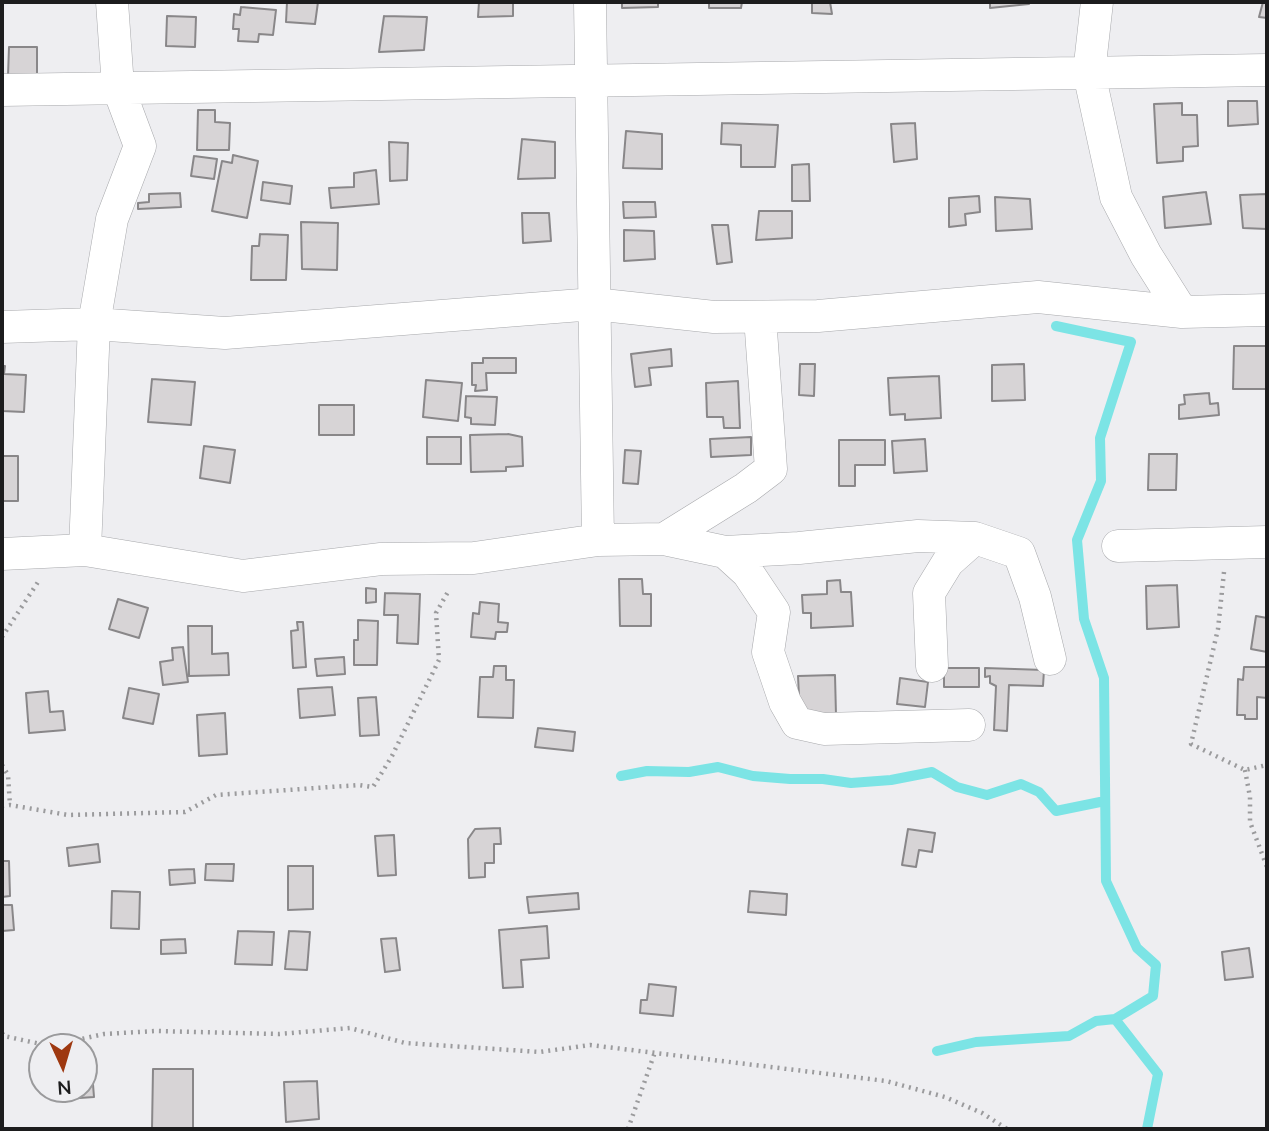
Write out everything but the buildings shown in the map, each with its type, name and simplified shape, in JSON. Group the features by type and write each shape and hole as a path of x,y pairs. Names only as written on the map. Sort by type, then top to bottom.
{"street":[{"path":"85,550 94,324 112,219 140,146 118,87 112,2"},
{"path":"590,2 589,82 598,540"},
{"path":"1097,2 1089,73 1116,197 1146,255 1182,312"},
{"path":"2,90 1267,70"},
{"path":"2,327 94,324 225,333 594,304 714,317 818,316 1038,297 1182,312 1267,310"},
{"path":"664,539 746,488 771,469 760,317"},
{"path":"2,554 85,550 243,576 381,559 474,558 598,540 664,539 725,552 799,548 918,536 975,538 1019,553 1035,597 1050,659"},
{"path":"932,666 929,593 948,562 975,538"},
{"path":"1118,546 1267,542"},
{"path":"725,552 748,573 774,612 768,652 785,702 797,723 824,729 970,725"}],"path":[{"path":"1227,543 1218,629 1191,744 1245,770 1267,765"},
{"path":"2,806 68,815 185,812 216,795 359,785 373,787 392,756 439,660 436,613 451,585 474,558"},
{"path":"2,637 39,580"},
{"path":"2,765 8,775 10,805"},
{"path":"1245,770 1250,797 1250,822 1267,867"},
{"path":"2,1034 50,1046 104,1034 156,1031 279,1034 350,1028 405,1043 540,1052 590,1045 886,1081 945,1097 982,1113 1007,1129"},
{"path":"628,1129 655,1052"}],"waterway":[{"path":"1056,326 1131,342 1100,438 1101,481 1077,540 1084,619 1104,678 1106,881 1137,948 1156,965 1153,996 1115,1019 1158,1074 1147,1129"},
{"path":"621,776 647,771 689,772 718,767 753,776 851,783 891,780 932,772 957,787 987,795 1021,784 1039,792 1056,811 1105,801"},
{"path":"937,1051 976,1042 1069,1036 1096,1021 1115,1019"}]}
